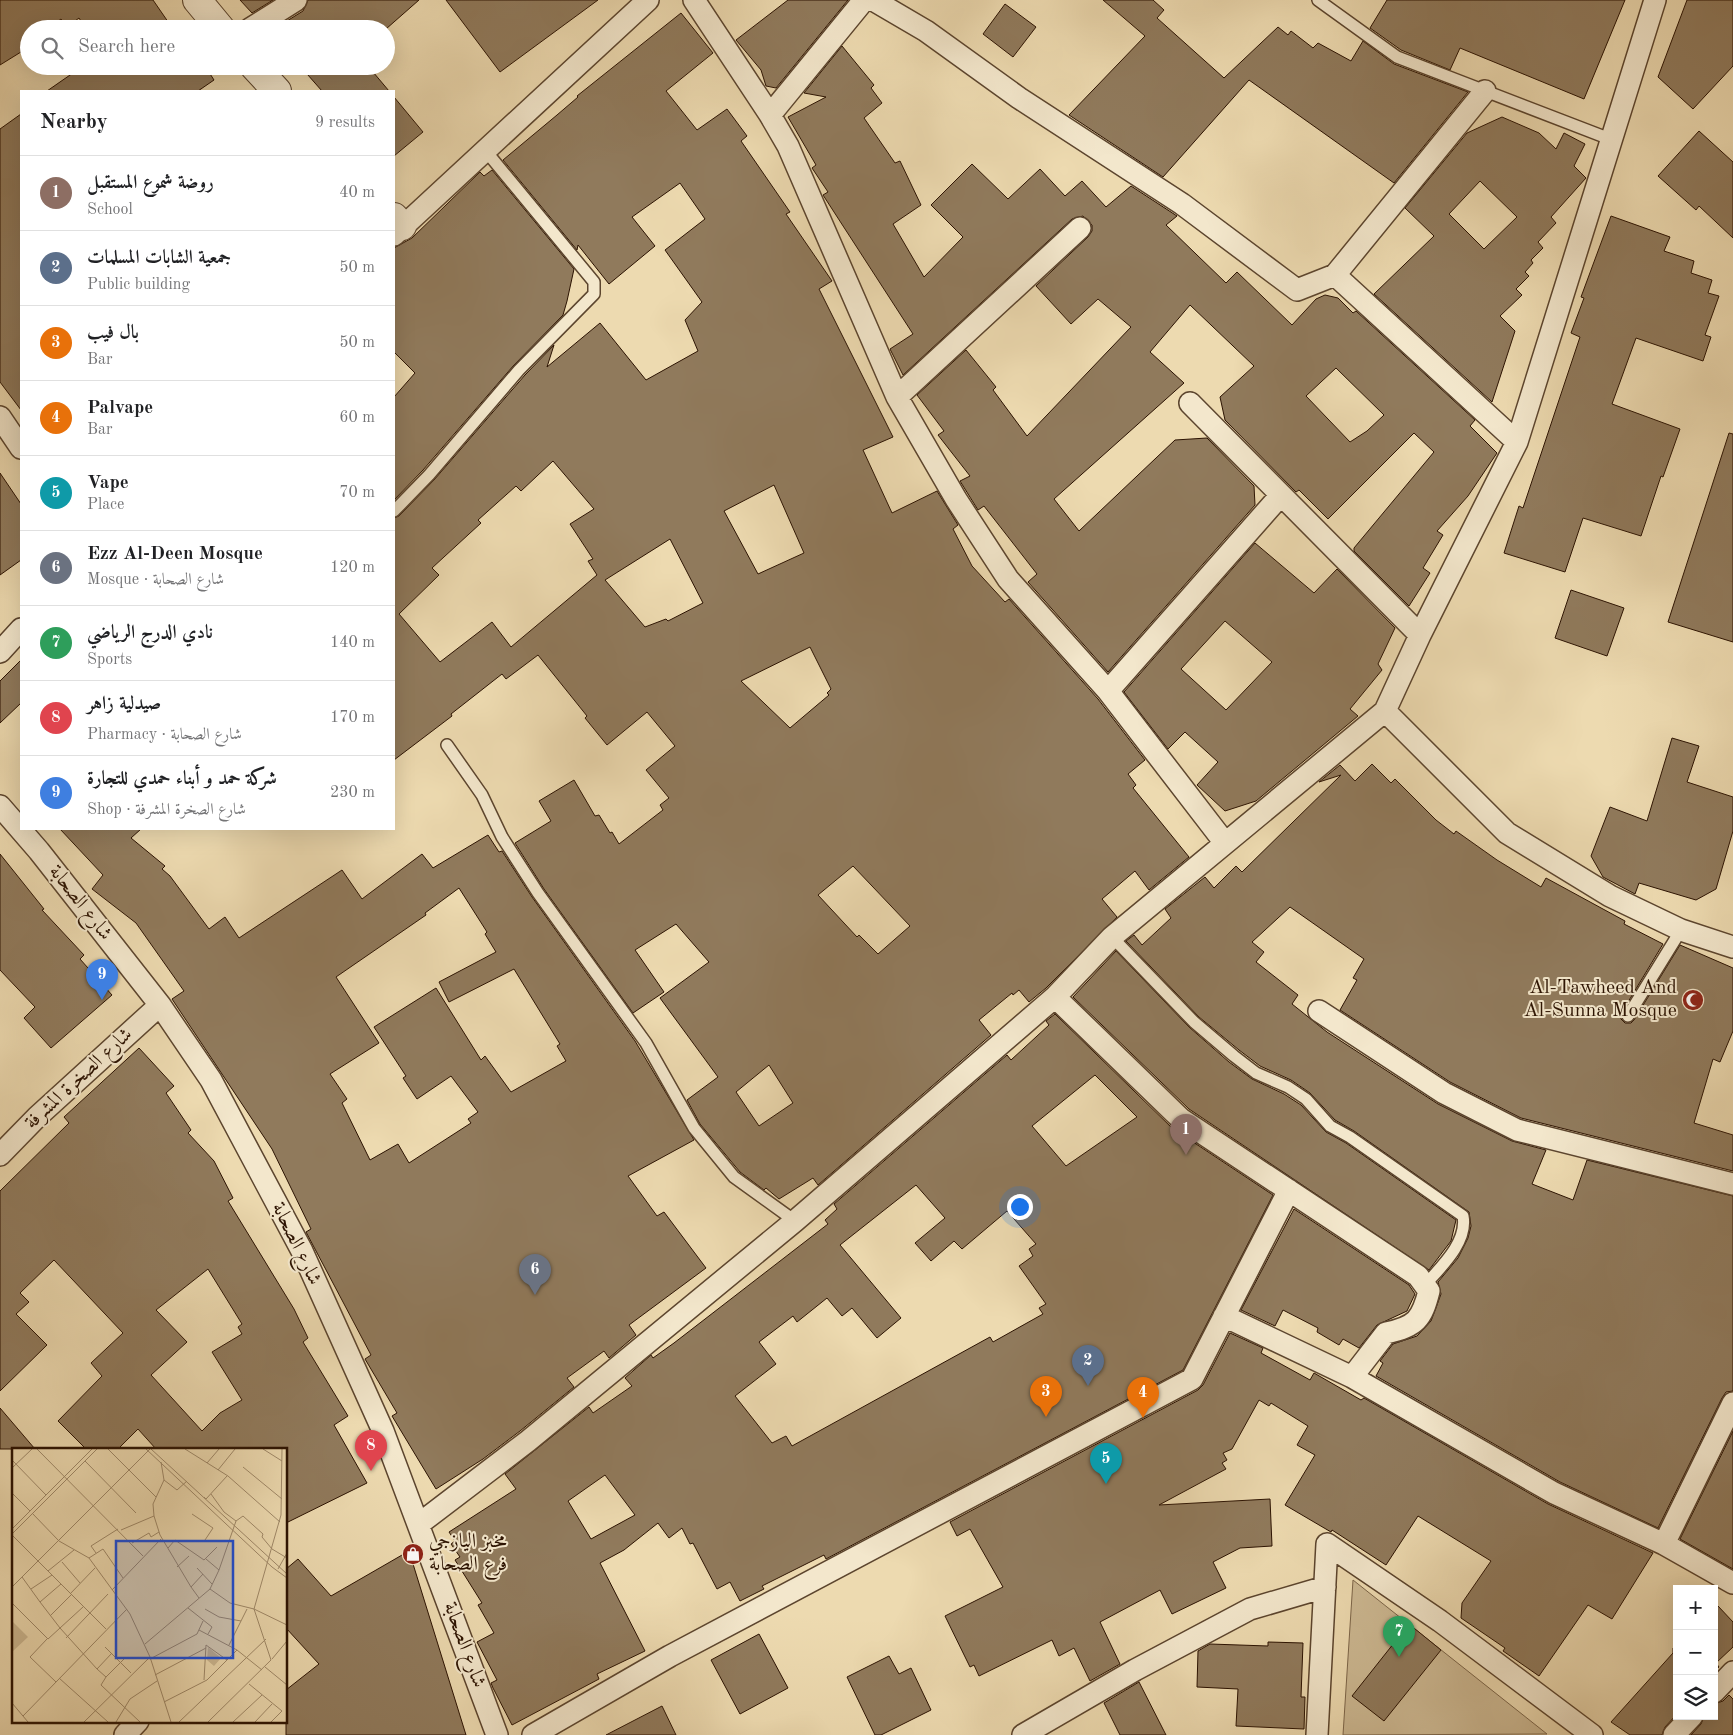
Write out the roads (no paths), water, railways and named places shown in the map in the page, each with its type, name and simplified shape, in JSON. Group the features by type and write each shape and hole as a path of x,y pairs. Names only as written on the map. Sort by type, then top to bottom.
{"street":[{"path":"196,0 213,20"},
{"path":"264,20 296,0"},
{"path":"397,226 485,150 648,0"},
{"path":"694,0 770,115 788,146 897,397 956,499 1008,578 1108,691 1225,843"},
{"path":"770,115 864,0"},
{"path":"873,0 926,31 1019,98 1182,204 1298,290 1335,275 1485,91"},
{"path":"419,1524 528,1441 795,1221 1055,997 1112,937 1385,711 1420,635 1517,442 1610,139 1655,0"},
{"path":"262,75 276,90"},
{"path":"897,397 1080,228"},
{"path":"1335,275 1517,442"},
{"path":"1190,403 1280,496 1420,635"},
{"path":"0,417 20,447"},
{"path":"1108,691 1280,496"},
{"path":"0,652 20,630"},
{"path":"1385,711 1507,834 1610,896 1681,930 1733,947"},
{"name":"شارع الصحابة","path":"0,806 20,829"},
{"name":"شارع الصحابة","path":"21,830 160,1005 211,1080 302,1251 383,1431 419,1524 494,1733"},
{"path":"1055,997 1181,1119 1418,1276 1429,1290 1423,1314 1406,1329 1386,1333 1352,1377"},
{"name":"شارع الصخرة المشرفة","path":"0,1155 37,1117 160,1005"},
{"path":"1320,1011 1444,1093 1517,1130 1733,1184"},
{"path":"533,1735 670,1656 1192,1379 1289,1190"},
{"path":"1224,1316 1352,1377 1554,1493 1664,1544 1733,1583"},
{"path":"1664,1544 1733,1403"},
{"path":"1318,1735 1327,1544 1440,1621 1592,1735"},
{"path":"1023,1735 1135,1670 1250,1609 1325,1587"},
{"path":"1718,1688 1733,1672"},
{"path":"1674,1735 1688,1720"},
{"path":"125,1735 137,1722"}],"lane":[{"path":"1318,0 1397,57 1610,139"},
{"path":"395,510 429,475 519,370 594,294 594,282 485,150"},
{"path":"447,746 482,795 502,837 538,893 646,1043 700,1135 734,1177 795,1221"},
{"path":"1628,1016 1681,930"},
{"path":"1112,937 1194,1022 1234,1056 1256,1073 1294,1091 1306,1099 1330,1126 1350,1137 1463,1216 1461,1236 1440,1268 1425,1285"}],"place":[{"name":"شركة حمد و أبناء حمدي للتجارة","path":"102,1000"},
{"name":"Al-Tawheed And Al-Sunna Mosque","path":"1693,1000"},
{"name":"روضة شموع المستقبل","path":"1186,1155"},
{"name":"Ezz Al-Deen Mosque","path":"535,1295"},
{"name":"جمعية الشابات المسلمات","path":"1088,1386"},
{"name":"بال فيب","path":"1046,1417"},
{"name":"Palvape","path":"1143,1418"},
{"name":"صيدلية زاهر","path":"371,1471"},
{"name":"Vape","path":"1106,1484"},
{"name":"مخبز اليازجي فرع الصحابة","path":"413,1554"},
{"name":"نادي الدرج الرياضي","path":"1399,1657"}]}
